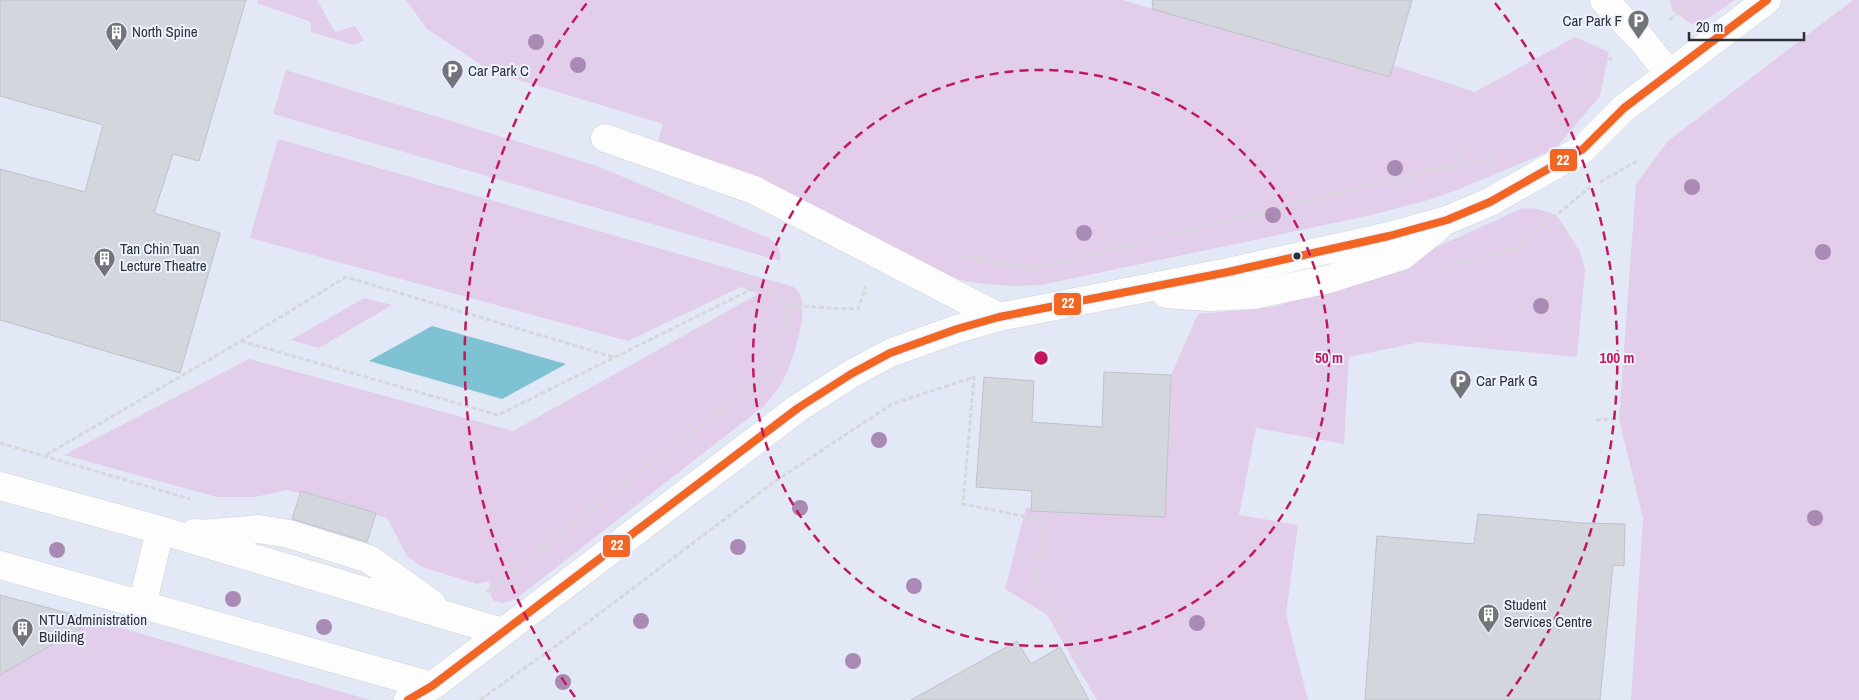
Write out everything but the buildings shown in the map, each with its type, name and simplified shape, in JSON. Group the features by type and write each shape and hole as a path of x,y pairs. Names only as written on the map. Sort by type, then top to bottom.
{"street":[{"path":"1604,0 1642,40 1669,74"},
{"path":"408,700 432,686 798,408 851,374 890,353 956,328 999,317 1309,254 1389,236 1447,220 1490,202 1583,149 1624,108 1767,0"},
{"path":"605,138 754,190 999,317"},
{"path":"0,486 160,530 502,632"},
{"path":"142,606 160,530"},
{"path":"0,565 432,686"}],"path":[{"path":"1572,114 1592,70 1642,40"},
{"path":"1457,151 1464,163"},
{"path":"954,256 1036,268 1464,163 1500,158"},
{"path":"1516,249 1588,188 1639,160"},
{"path":"46,455 240,341 346,276 613,357"},
{"path":"788,306 858,309 868,281"},
{"path":"240,341 498,415 750,290 753,285 774,293 785,300 788,306 775,366 763,380 637,472 486,593"},
{"path":"480,700 571,635 774,482 892,404 974,377 963,504 1043,520 1037,582 1089,673"},
{"path":"1596,420 1619,418"},
{"path":"0,443 199,501"}],"shaded area":[{"path":"0,0 1859,0 1859,700 0,700"},
{"path":"258,0 317,0 335,32 355,26 364,40 354,45 311,32 311,22 257,3"},
{"path":"406,0 1122,0 1389,77 1393,65 1475,92 1575,37 1609,52 1600,96 1555,149 1457,190 1372,215 1041,285 1008,286 954,279 657,145 663,124 492,72 427,29"},
{"path":"1670,0 1735,0 1702,22 1691,24 1672,10"},
{"path":"1853,0 1859,0 1859,700 1631,700 1643,518 1619,419 1636,184 1668,141"},
{"path":"286,70 597,166 769,238 778,248 780,261 273,114"},
{"path":"278,139 794,287 801,297 803,305 802,315 794,354 785,377 764,406 517,598 503,603 494,601 491,596 489,581 477,584 422,567 407,556 387,518 287,490 255,497 217,497 64,455 249,359 513,431 758,294 741,287 628,341 250,238"},
{"path":"1523,208 1538,209 1553,214 1560,220 1580,252 1585,270 1577,357 1420,342 1349,357 1344,444 1256,428 1239,515 1298,525 1286,614 1308,700 1097,700 1047,615 1005,589 1026,508 1165,517 1171,375 1198,314 1275,307 1419,255"},
{"path":"364,298 392,305 319,348 291,340"},
{"path":"94,620 370,700 0,700 0,675"}],"water":[{"path":"432,326 566,364 502,399 369,361"}],"transit line":[{"name":"22","path":"408,700 432,686 798,408 851,374 890,353 957,329 999,317 1228,272 1389,236 1447,220 1490,202 1583,149 1624,108 1767,0"}],"place":[{"name":"Car Park F","path":"1638,40"},
{"name":"North Spine","path":"116,51"},
{"name":"Car Park C","path":"452,90"},
{"name":"Tan Chin Tuan Lecture Theatre","path":"104,277"},
{"name":"Car Park G","path":"1460,400"},
{"name":"Student Services Centre","path":"1488,633"},
{"name":"NTU Administration Building","path":"23,648"}]}
